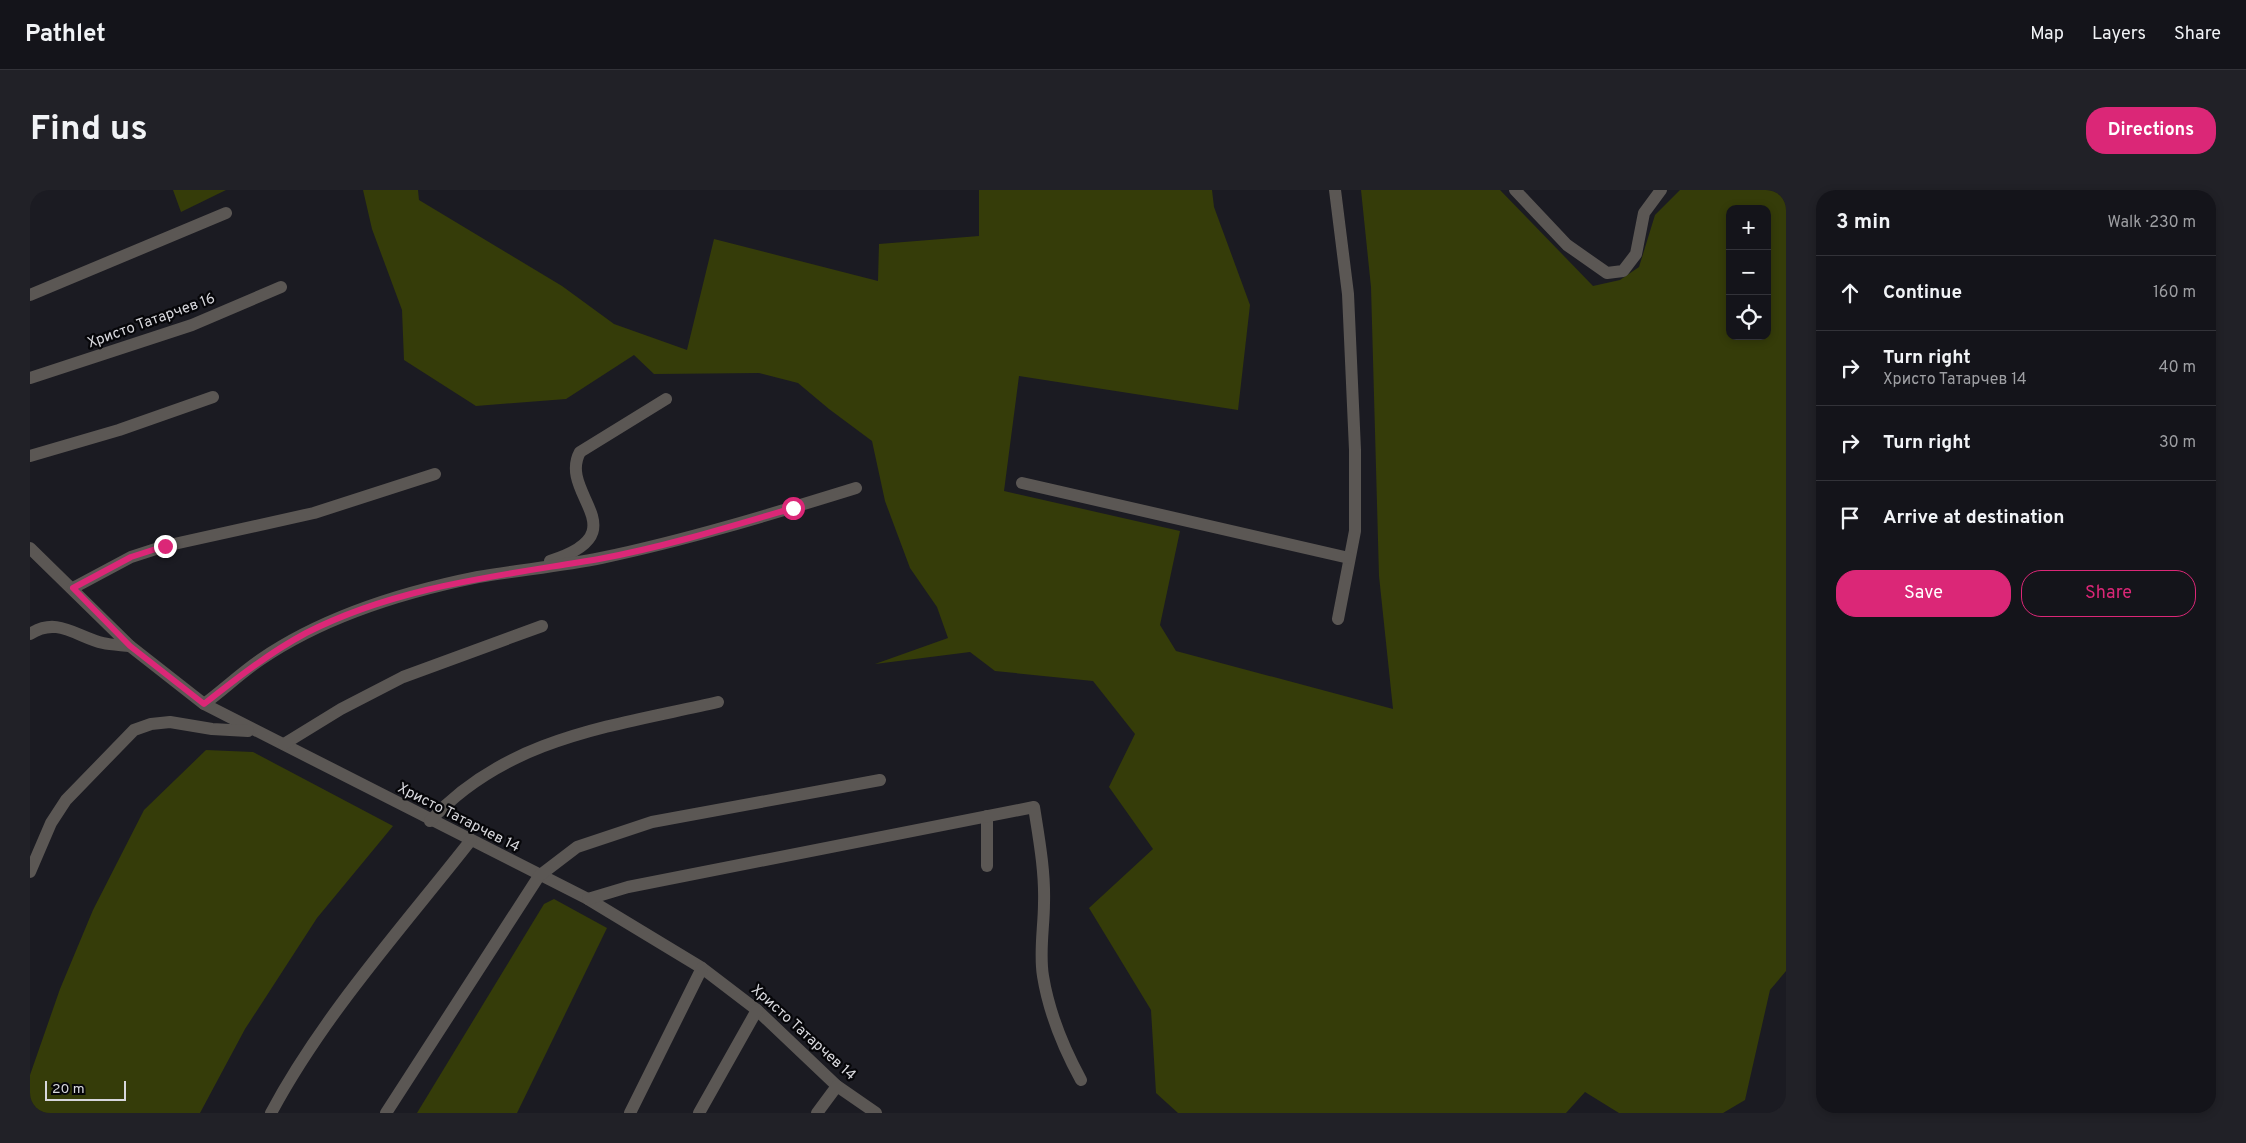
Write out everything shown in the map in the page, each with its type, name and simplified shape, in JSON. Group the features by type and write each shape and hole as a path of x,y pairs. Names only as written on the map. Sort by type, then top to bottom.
{"street":[{"path":"1335,190 1348,294 1353,411 1355,530 1338,619"},
{"path":"1515,190 1567,245 1606,273 1622,271 1636,254 1644,213 1661,190"},
{"path":"30,295 226,213"},
{"name":"Христо Татарчев 16","path":"30,378 192,325 281,286"},
{"path":"30,456 145,422 212,397"},
{"path":"524,570 576,550 587,543 593,534 594,524 575,470 576,460 580,452 666,399"},
{"path":"73,588 131,557 165,546 314,513 435,474"},
{"path":"1022,483 1349,558"},
{"path":"204,704 261,659 306,633 389,600 477,578 639,550 777,513 856,488"},
{"name":"Христо Татарчев 14","path":"30,548 73,588 130,646 204,704 430,821 588,899 702,968 757,1010 837,1086 876,1113"},
{"path":"30,634 53,625 73,630 103,643 130,646"},
{"path":"284,744 341,709 403,677 542,626"},
{"path":"430,821 460,792 485,774 525,752 592,730 718,702"},
{"path":"30,872 52,823 66,800 134,730 170,722 212,729 253,731"},
{"path":"386,1113 539,876 577,847 652,822 880,780"},
{"path":"588,899 628,887 1034,807 1041,853 1044,901 1043,975 1053,1018 1066,1053 1081,1080"},
{"path":"986,816 987,866"},
{"path":"271,1113 291,1076 366,972 471,840"},
{"path":"630,1113 702,968"},
{"path":"700,1113 757,1010"},
{"path":"816,1113 837,1086"}],"green space":[{"path":"173,190 226,190 181,212"},
{"path":"363,190 418,190 419,200 562,286 614,324 687,350 714,239 878,281 879,244 979,236 979,190 1212,190 1214,207 1250,305 1238,410 1019,376 1004,491 1180,531 1160,625 1176,651 1393,709 1379,576 1371,287 1361,190 1500,190 1593,286 1620,280 1639,267 1655,215 1680,190 1786,190 1786,971 1770,990 1745,1100 1723,1113 1619,1113 1585,1092 1566,1113 1178,1113 1156,1093 1151,1010 1089,908 1153,849 1109,787 1135,734 1093,681 995,671 970,652 875,664 948,638 937,607 910,568 885,501 872,441 798,383 759,373 654,374 634,355 566,399 476,406 404,360 402,310 372,229"},
{"path":"206,750 253,752 393,826 317,918 245,1029 200,1113 30,1113 30,1075 60,989 93,910 144,810"},
{"path":"554,899 607,928 517,1113 417,1113 544,904"}],"route":[{"path":"165,546 131,557 73,588 130,646 204,704 261,659 306,633 359,610 389,600 477,578 556,566 639,550 793,508"}]}
